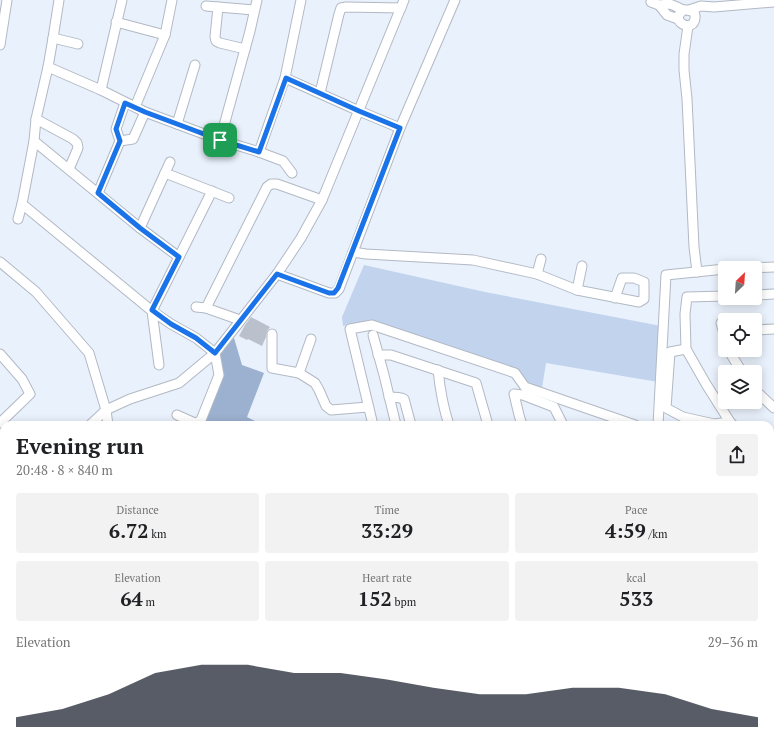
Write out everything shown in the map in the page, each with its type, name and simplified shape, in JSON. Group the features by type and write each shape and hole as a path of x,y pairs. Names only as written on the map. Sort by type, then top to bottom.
{"street":[{"path":"0,45 2,24 7,0"},
{"path":"18,219 34,141 36,119 48,67 59,0"},
{"path":"101,90 122,0"},
{"path":"135,106 165,35 172,0"},
{"path":"220,140 257,0"},
{"path":"259,152 286,78 301,0"},
{"path":"277,274 329,293 334,293 338,288 400,128 455,0"},
{"path":"651,2 667,15 678,19 683,25 691,23 714,7"},
{"path":"651,2 686,7 714,7 774,2"},
{"path":"94,421 106,410 130,399 179,383 215,353 277,274 301,238 322,200 402,4 341,8 320,93"},
{"path":"206,6 254,10"},
{"path":"218,7 215,37 216,41 245,49"},
{"path":"678,19 680,13 686,7"},
{"path":"686,7 695,15 691,23 684,54 684,70 688,99 694,247 697,272"},
{"path":"116,22 165,35"},
{"path":"53,38 78,44"},
{"path":"177,124 195,65"},
{"path":"48,67 101,90 145,112 220,140 259,152 283,162 292,173"},
{"path":"286,78 400,128"},
{"path":"98,193 120,141 116,129 125,103"},
{"path":"120,141 133,139 145,112"},
{"path":"36,119 73,139 77,143 78,148 69,169"},
{"path":"34,141 140,228 179,257"},
{"path":"140,228 170,162"},
{"path":"165,173 229,198"},
{"path":"206,308 267,187 271,184 277,184 322,200"},
{"path":"159,366 152,310 212,191"},
{"path":"22,204 152,310 171,324 196,338 215,353 219,375 200,421"},
{"path":"353,252 474,260 537,274 577,290 615,298"},
{"path":"537,274 542,259"},
{"path":"0,262 36,292 89,353 106,410 107,421"},
{"path":"577,290 582,266"},
{"path":"762,267 774,266"},
{"path":"658,421 666,275 718,270"},
{"path":"762,295 774,294"},
{"path":"718,296 687,297 685,314 686,349 706,384 730,421"},
{"path":"196,307 206,308 240,320"},
{"path":"372,421 350,329 372,325 515,373 525,387 623,421"},
{"path":"762,330 774,329"},
{"path":"272,334 272,368 299,372 315,383 326,406 331,410 368,407"},
{"path":"373,336 395,421"},
{"path":"299,372 311,339"},
{"path":"686,349 670,352 666,408 682,417 698,421"},
{"path":"0,354 34,394 2,421"},
{"path":"378,355 391,355 476,383 487,421"},
{"path":"438,370 442,398 448,421"},
{"path":"520,421 514,394 523,395 554,407 561,421"},
{"path":"389,397 401,397 404,399 410,421"},
{"path":"762,397 774,408"},
{"path":"177,415 190,421"}],"shaded area":[{"path":"364,265 485,292 661,326 658,382 546,363 542,388 528,384 517,369 395,330 372,320 343,326 342,317"},
{"path":"234,338 242,365 264,373 247,417 255,421 203,421 220,381 219,351"}],"building":[{"path":"251,317 270,327 267,331 262,346 239,336"}],"route":[{"path":"286,78 400,128 353,252 338,288 334,293 329,293 277,274 215,353 196,338 171,324 152,310 179,257 140,228 98,193 120,141 116,129 125,103 220,140 259,152 286,78"}]}
